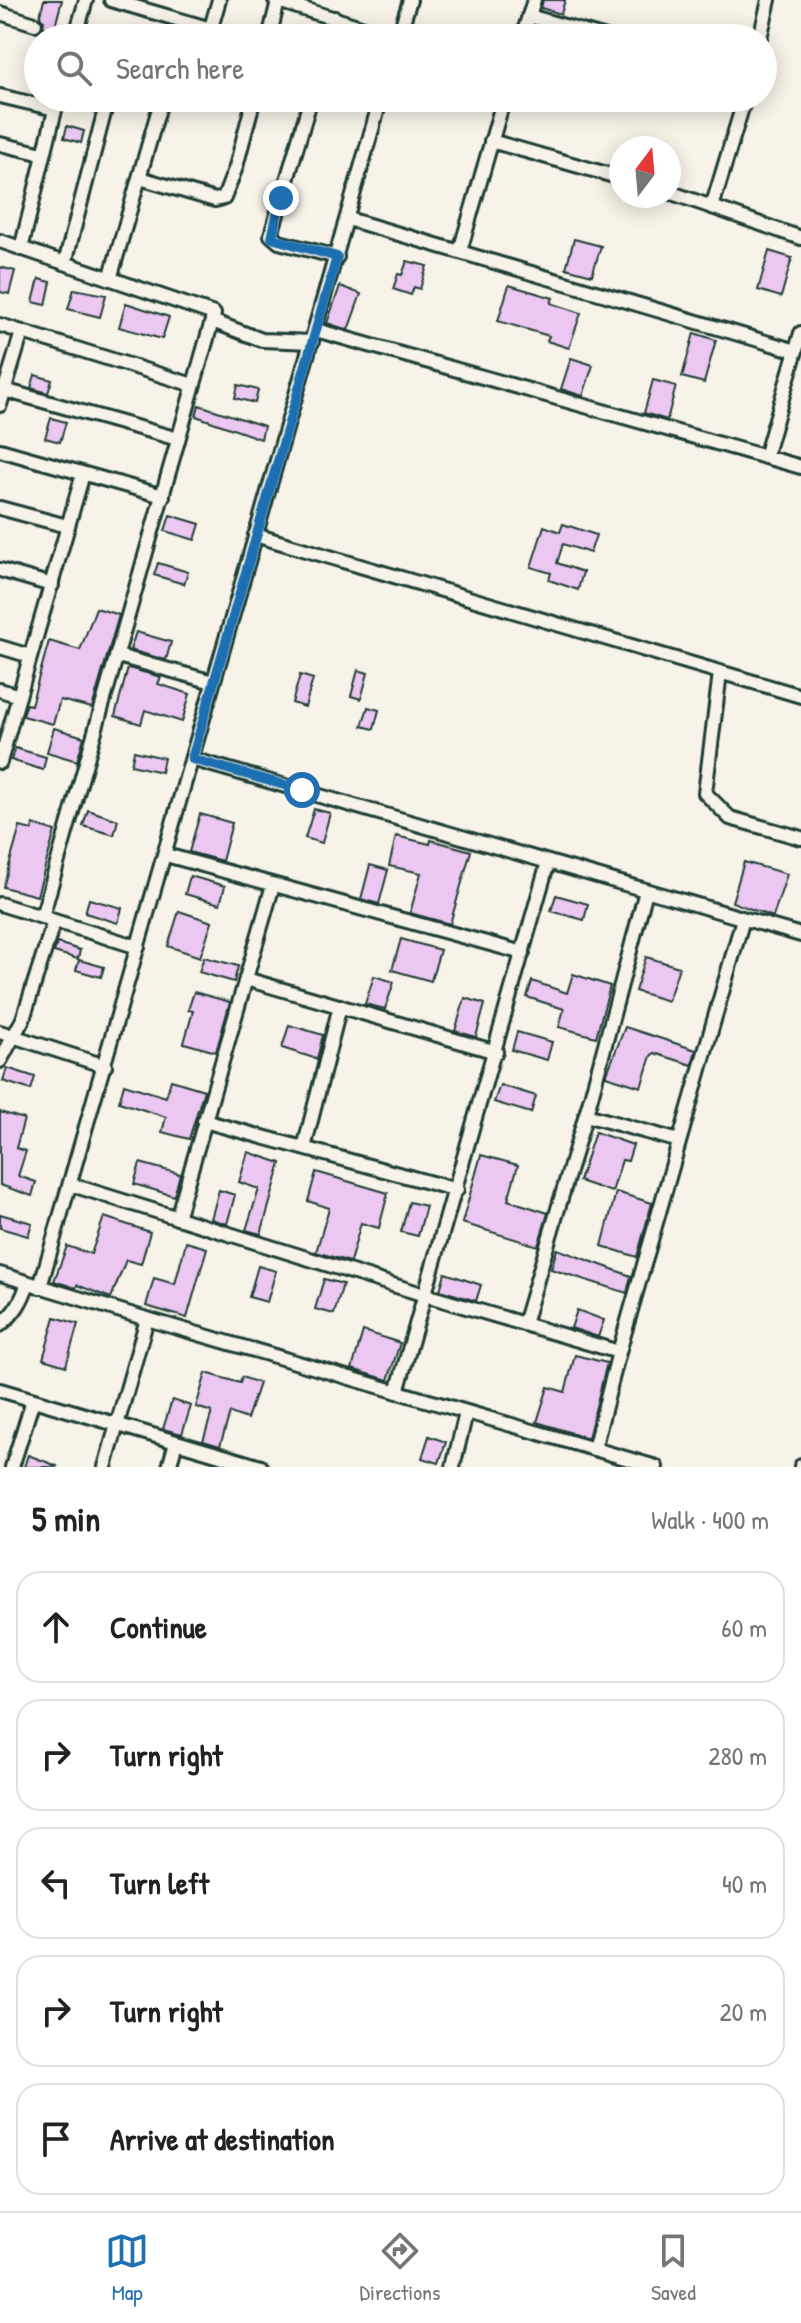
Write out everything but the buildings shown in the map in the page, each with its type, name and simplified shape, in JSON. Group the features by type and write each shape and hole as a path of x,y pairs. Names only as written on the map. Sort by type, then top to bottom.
{"street":[{"path":"79,24 86,0"},
{"path":"111,0 181,24"},
{"path":"213,24 219,0"},
{"path":"272,24 276,0 354,24"},
{"path":"401,24 409,0"},
{"path":"526,24 534,0"},
{"path":"763,24 769,0"},
{"path":"0,13 35,24"},
{"path":"529,16 557,24"},
{"path":"333,24 335,18"},
{"path":"0,96 24,99"},
{"path":"21,249 55,112"},
{"path":"65,263 104,112"},
{"path":"110,279 158,112"},
{"path":"140,178 215,200 224,198 250,112"},
{"path":"307,112 271,235 279,242 337,257"},
{"path":"0,1325 12,1315 34,1285 72,1185 377,112"},
{"path":"460,251 500,112"},
{"path":"712,207 741,112"},
{"path":"491,141 609,175"},
{"path":"0,144 43,154"},
{"path":"681,196 801,238"},
{"path":"348,219 796,351"},
{"path":"0,241 214,314 118,656 48,919 35,986 14,1037 0,1061"},
{"path":"212,321 262,340 314,336 801,467"},
{"path":"0,325 193,385"},
{"path":"0,405 22,332"},
{"path":"765,457 801,333"},
{"path":"4,390 178,439"},
{"path":"0,450 163,496"},
{"path":"1,757 83,474"},
{"path":"0,508 67,526"},
{"path":"255,535 801,696"},
{"path":"0,570 52,585"},
{"path":"0,647 30,656"},
{"path":"118,656 213,682"},
{"path":"720,673 705,793 730,818 801,838"},
{"path":"0,690 19,696"},
{"path":"192,759 801,935"},
{"path":"166,855 523,953"},
{"path":"397,1392 548,862"},
{"path":"177,1218 273,885"},
{"path":"524,1324 586,1115 646,891"},
{"path":"0,904 138,947"},
{"path":"594,1449 743,919"},
{"path":"246,979 496,1052"},
{"path":"304,1148 340,1006"},
{"path":"0,1032 105,1066"},
{"path":"586,1115 679,1141"},
{"path":"204,1121 457,1190"},
{"path":"72,1185 619,1352"},
{"path":"0,1274 656,1467"},
{"path":"105,1467 147,1319"},
{"path":"0,1390 256,1466"},
{"path":"12,1467 33,1400"},
{"path":"453,1467 466,1413"},
{"path":"169,1467 176,1442"}],"route":[{"path":"281,198 272,238 337,257 192,759 302,790"}]}
